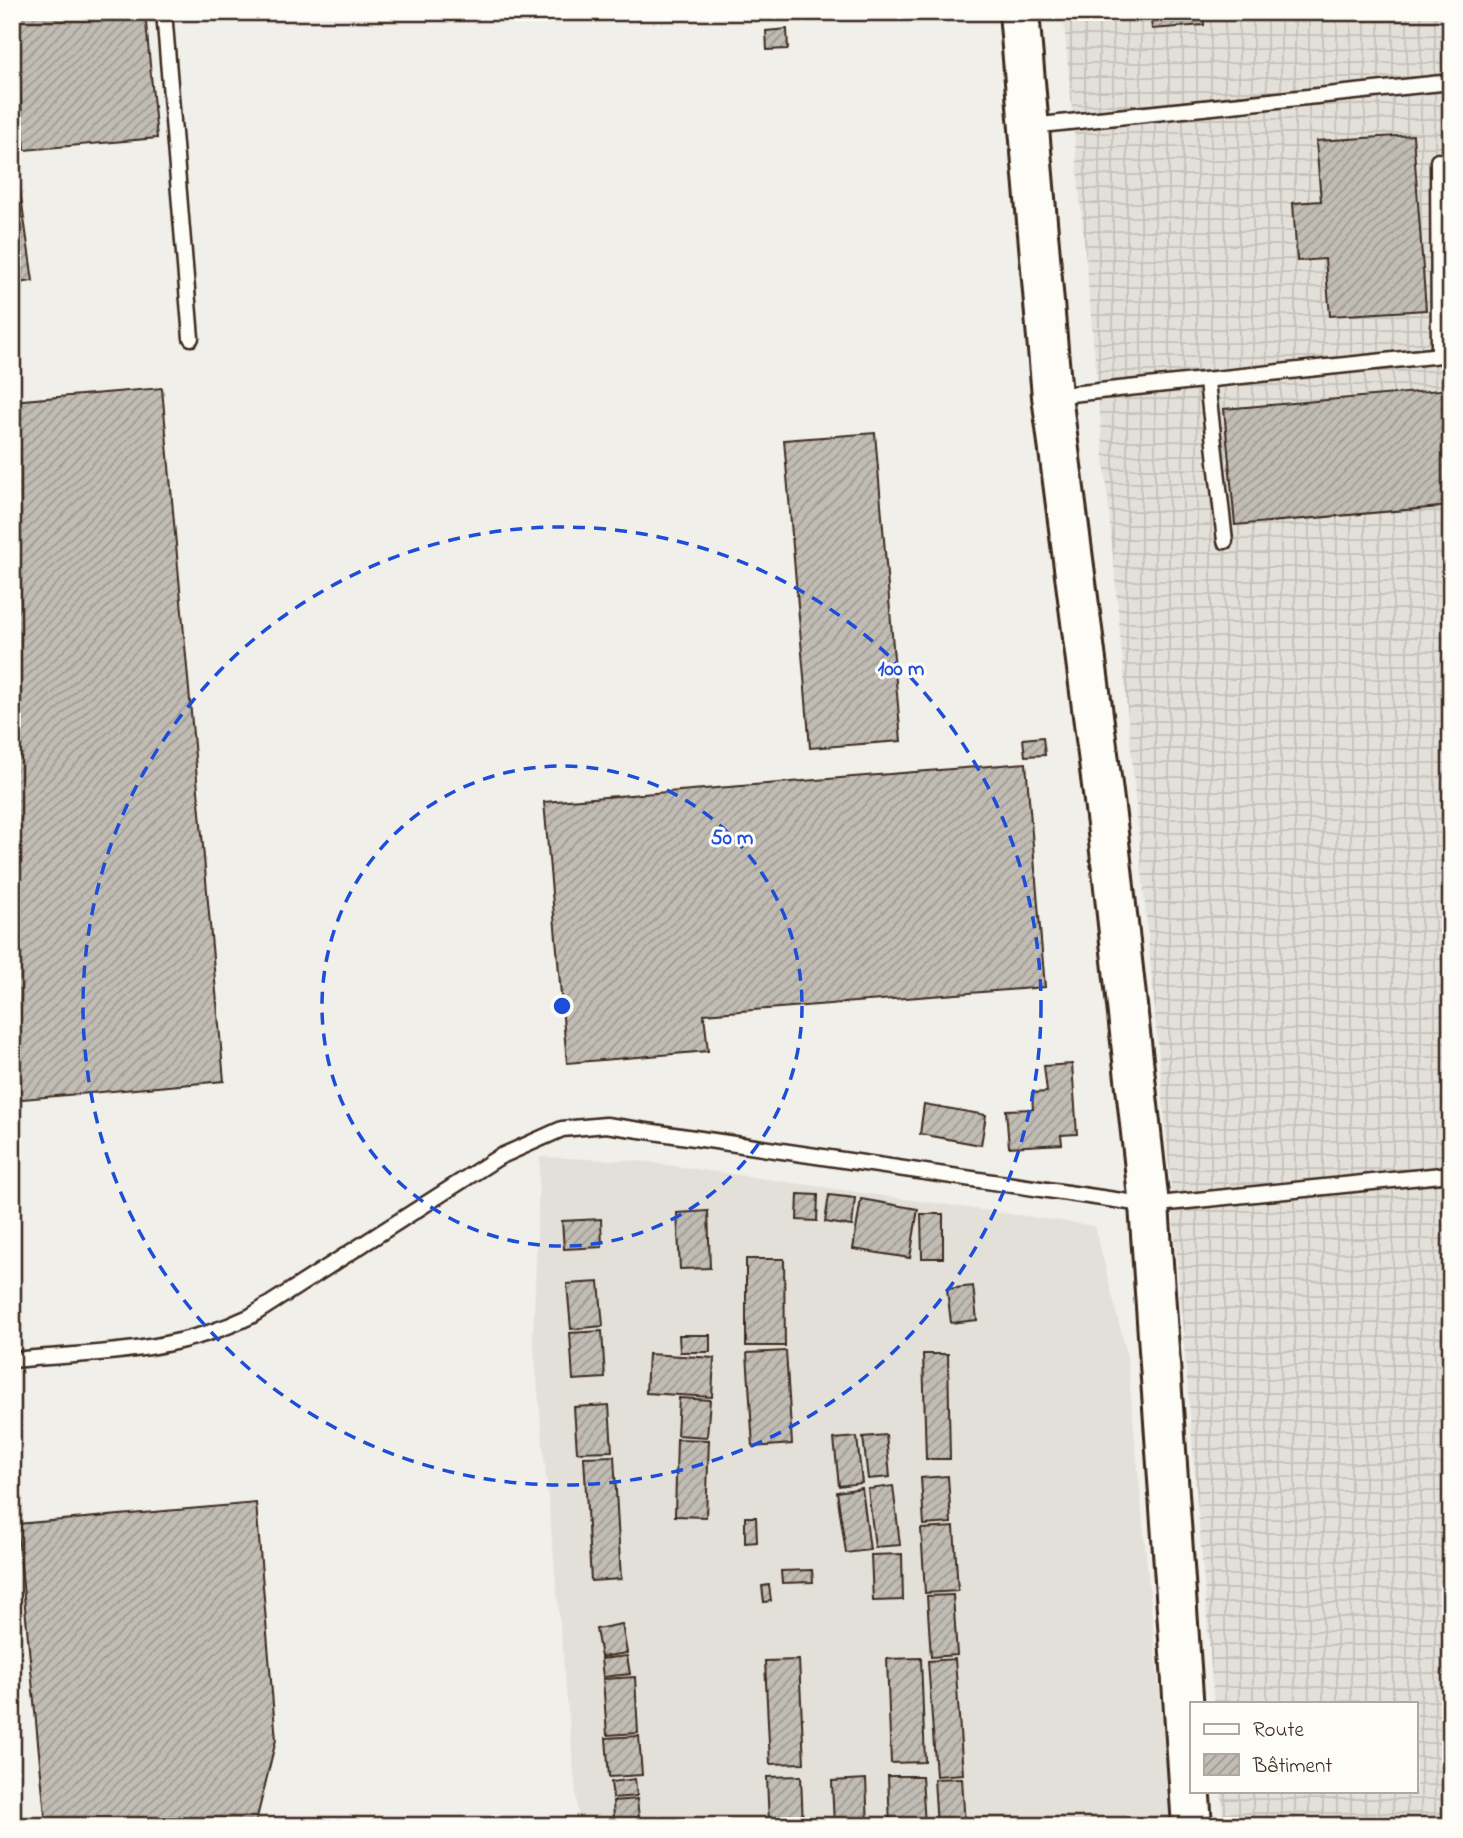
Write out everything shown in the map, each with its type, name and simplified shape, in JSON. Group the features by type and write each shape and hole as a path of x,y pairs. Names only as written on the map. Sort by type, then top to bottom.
{"main road":[{"path":"1019,12 1031,126 1052,396 1107,824 1149,1205 1192,1826"}],"lane":[{"path":"164,12 191,338"},
{"path":"1031,126 1451,82"},
{"path":"1052,396 1207,382 1445,354 1438,162"},
{"path":"1207,382 1224,541"},
{"path":"12,1360 169,1346 215,1334 251,1316 499,1157 562,1129 606,1125 1149,1205 1451,1174"}],"shaded area":[{"path":"1063,12 1451,12 1451,1826 1224,1826 1221,1792 1418,1792 1418,1702 1214,1702 1170,1177"},
{"path":"540,1157 640,1161 1095,1226 1127,1355 1172,1826 579,1826 533,1338"}],"building":[{"path":"13,12 145,12 157,138 25,150"},
{"path":"1150,12 1203,12 1204,25 1152,29"},
{"path":"787,29 788,49 767,50 766,31"},
{"path":"1413,135 1426,310 1330,316 1325,259 1297,261 1293,203 1321,201 1316,141"},
{"path":"18,176 33,281 12,284 12,177"},
{"path":"162,388 224,1081 12,1100 12,401"},
{"path":"1451,389 1451,506 1235,525 1224,409"},
{"path":"875,433 901,741 810,748 784,440"},
{"path":"1043,737 1045,755 1025,756 1023,739"},
{"path":"1026,763 1045,987 704,1014 708,1051 567,1063 544,802"},
{"path":"1072,1064 1077,1134 1061,1135 1062,1144 1009,1147 1006,1110 1033,1109 1032,1093 1047,1092 1044,1066"},
{"path":"924,1104 986,1115 981,1145 920,1134"},
{"path":"798,1194 818,1195 817,1221 797,1220"},
{"path":"829,1195 855,1198 852,1226 825,1222"},
{"path":"861,1199 918,1209 910,1258 853,1249"},
{"path":"708,1211 710,1268 680,1269 677,1213"},
{"path":"921,1214 943,1214 943,1258 922,1258"},
{"path":"601,1219 602,1247 564,1249 562,1221"},
{"path":"746,1259 784,1259 785,1346 746,1346"},
{"path":"599,1282 603,1326 571,1329 567,1284"},
{"path":"973,1286 977,1320 951,1323 947,1289"},
{"path":"602,1331 605,1378 573,1380 570,1333"},
{"path":"679,1335 710,1335 710,1352 680,1352"},
{"path":"786,1351 792,1444 753,1447 747,1353"},
{"path":"648,1354 714,1358 712,1397 646,1393"},
{"path":"923,1354 948,1354 950,1459 926,1459"},
{"path":"679,1398 710,1400 707,1437 677,1435"},
{"path":"609,1405 612,1451 577,1452 574,1407"},
{"path":"886,1435 890,1477 868,1479 863,1437"},
{"path":"857,1437 862,1483 839,1486 834,1439"},
{"path":"677,1439 709,1440 706,1517 675,1516"},
{"path":"614,1456 621,1579 591,1581 584,1457"},
{"path":"948,1476 951,1523 924,1525 921,1478"},
{"path":"893,1486 900,1545 875,1547 868,1489"},
{"path":"862,1488 870,1550 846,1553 837,1492"},
{"path":"256,1503 276,1740 255,1826 46,1826 17,1524"},
{"path":"745,1517 756,1517 757,1542 745,1543"},
{"path":"954,1527 958,1591 925,1593 921,1529"},
{"path":"902,1554 903,1600 873,1601 871,1555"},
{"path":"812,1570 813,1582 782,1583 781,1571"},
{"path":"769,1585 771,1601 764,1602 762,1586"},
{"path":"953,1595 957,1655 931,1657 927,1596"},
{"path":"622,1624 627,1653 601,1657 596,1629"},
{"path":"627,1656 630,1674 603,1677 601,1659"},
{"path":"921,1658 925,1762 891,1763 887,1659"},
{"path":"955,1659 963,1774 936,1776 928,1661"},
{"path":"799,1660 804,1763 770,1764 765,1661"},
{"path":"635,1677 638,1733 607,1735 603,1679"},
{"path":"639,1736 642,1775 609,1777 606,1738"},
{"path":"801,1776 803,1826 769,1826 767,1777"},
{"path":"888,1776 922,1776 925,1826 890,1826"},
{"path":"962,1778 965,1826 937,1826 934,1779"},
{"path":"635,1779 637,1796 613,1798 611,1782"},
{"path":"866,1779 868,1826 834,1826 832,1781"},
{"path":"637,1799 639,1818 614,1820 613,1801"},
{"path":"639,1821 640,1826 610,1826 610,1824"}]}
